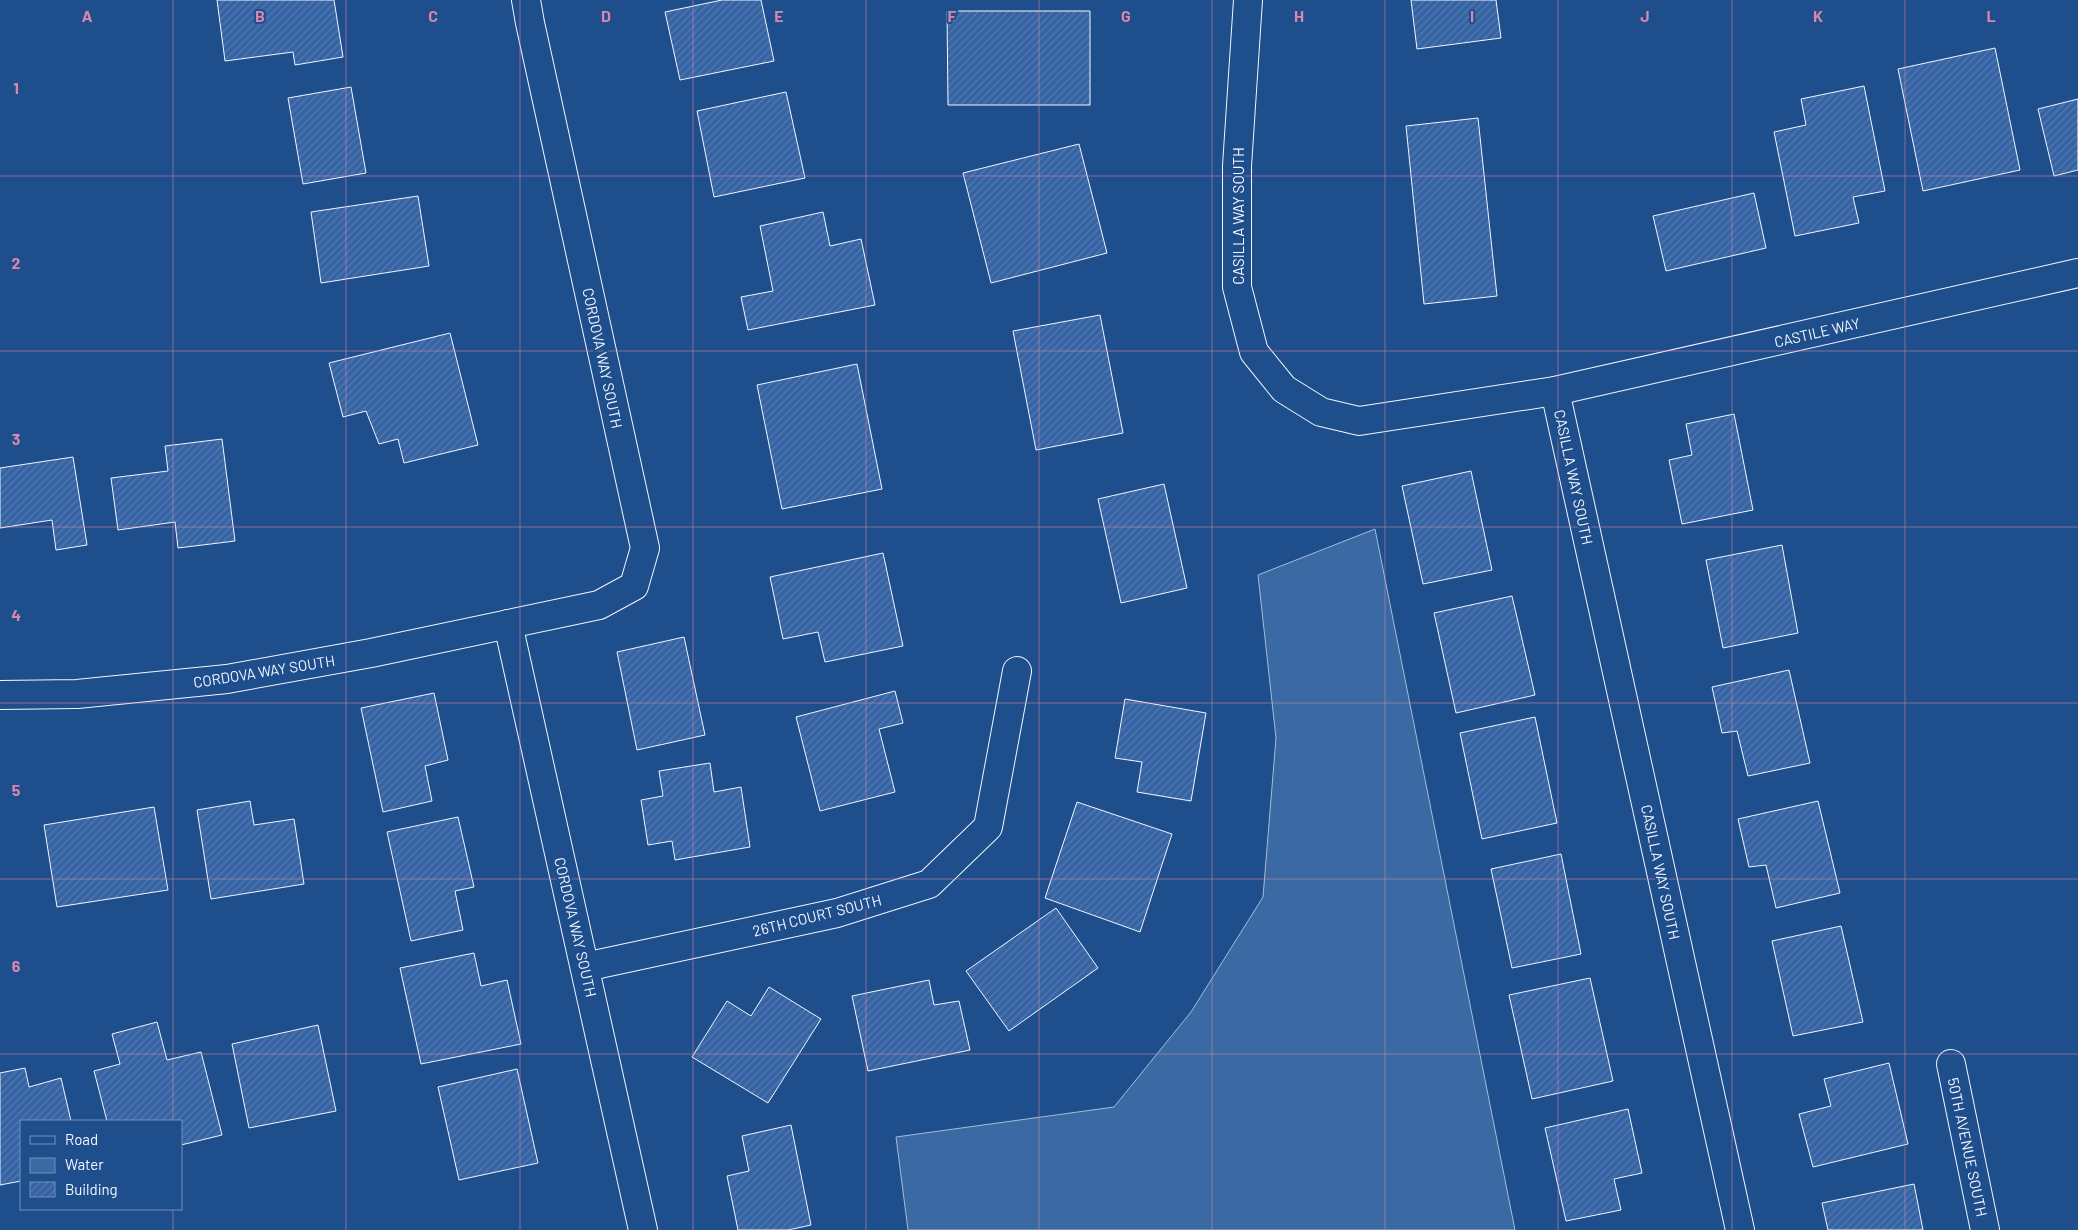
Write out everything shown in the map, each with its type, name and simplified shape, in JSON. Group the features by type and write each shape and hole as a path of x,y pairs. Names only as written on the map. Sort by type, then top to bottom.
{"street":[{"name":"CORDOVA WAY SOUTH","path":"0,695 77,694 227,679 371,653 599,605 634,586 645,548 526,0"},
{"name":"CASILLA WAY SOUTH","path":"1248,0 1237,166 1236,287 1254,352 1284,389 1321,412 1360,421 1555,391 1740,1230"},
{"name":"CASTILE WAY","path":"1555,391 2078,273"},
{"name":"CORDOVA WAY SOUTH","path":"508,624 643,1230"},
{"name":"26TH COURT SOUTH","path":"585,967 837,913 929,884 988,827 1017,671"},
{"name":"50TH AVENUE SOUTH","path":"1951,1064 1984,1230"}],"water":[{"path":"1375,529 1515,1230 908,1230 896,1137 1114,1107 1191,1012 1263,897 1276,738 1258,575"}],"building":[{"path":"217,0 334,0 343,57 295,65 293,52 225,61"},
{"path":"722,0 761,0 774,61 680,80 665,12"},
{"path":"1411,0 1496,0 1501,38 1417,49"},
{"path":"947,11 1090,11 1090,105 948,105"},
{"path":"1995,48 2020,170 1923,191 1898,69"},
{"path":"1864,86 1885,191 1853,197 1859,223 1795,236 1774,132 1806,125 1801,99"},
{"path":"351,87 366,173 303,184 288,98"},
{"path":"786,92 805,178 714,197 697,111"},
{"path":"2078,99 2078,170 2054,176 2038,109"},
{"path":"1478,118 1497,296 1424,304 1406,126"},
{"path":"1079,144 1107,253 991,283 963,173"},
{"path":"1754,193 1766,248 1666,271 1653,216"},
{"path":"418,196 429,266 321,283 311,212"},
{"path":"823,212 830,246 861,239 875,305 748,330 741,297 773,291 760,226"},
{"path":"1100,315 1123,433 1036,450 1013,331"},
{"path":"450,333 478,445 404,463 398,439 379,444 366,411 343,417 329,363"},
{"path":"857,364 882,489 782,509 757,385"},
{"path":"1734,414 1753,510 1682,524 1669,460 1692,455 1686,424"},
{"path":"222,439 235,541 178,548 175,522 118,530 111,478 168,471 165,446"},
{"path":"73,457 87,545 56,550 52,520 0,528 0,468"},
{"path":"1471,471 1492,570 1423,584 1402,486"},
{"path":"1164,484 1187,588 1121,603 1098,499"},
{"path":"1782,545 1798,633 1723,648 1706,560"},
{"path":"883,553 903,646 825,662 818,632 783,639 770,577"},
{"path":"1512,596 1535,695 1456,713 1434,613"},
{"path":"684,637 705,735 637,750 617,652"},
{"path":"1789,670 1810,763 1748,776 1737,731 1722,733 1712,687"},
{"path":"895,691 903,723 879,729 895,792 820,811 796,717"},
{"path":"434,693 448,760 425,766 432,801 383,812 361,708"},
{"path":"1125,699 1206,713 1191,801 1137,792 1142,762 1115,758"},
{"path":"1535,717 1557,823 1482,839 1460,733"},
{"path":"710,763 714,792 741,787 750,847 675,860 672,841 648,845 641,800 663,796 659,771"},
{"path":"250,801 254,825 294,819 304,884 211,899 197,810"},
{"path":"1818,801 1840,893 1776,908 1766,865 1749,867 1738,819"},
{"path":"1077,802 1172,834 1140,932 1045,898"},
{"path":"154,807 168,890 57,907 44,825"},
{"path":"458,817 474,887 455,891 463,930 411,941 387,832"},
{"path":"1561,854 1581,954 1512,968 1491,869"},
{"path":"1056,908 1098,968 1009,1031 966,971"},
{"path":"1841,926 1863,1022 1793,1036 1772,941"},
{"path":"474,953 481,986 507,980 521,1044 421,1064 400,968"},
{"path":"1590,978 1613,1081 1532,1099 1509,995"},
{"path":"929,980 934,1005 959,1001 970,1050 868,1071 852,996"},
{"path":"769,987 821,1019 768,1103 692,1057 727,1001 751,1016"},
{"path":"157,1022 167,1060 201,1052 222,1135 182,1145 182,1120 107,1120 94,1071 120,1064 112,1034"},
{"path":"318,1025 336,1111 249,1128 232,1044"},
{"path":"1889,1063 1908,1144 1813,1167 1799,1114 1831,1106 1824,1079"},
{"path":"25,1068 29,1087 61,1078 71,1120 20,1120 20,1181 0,1185 0,1073"},
{"path":"517,1069 538,1163 459,1180 438,1087"},
{"path":"1628,1109 1642,1173 1614,1179 1621,1210 1566,1221 1545,1128"},
{"path":"791,1125 811,1225 788,1230 738,1230 727,1176 749,1171 742,1136"},
{"path":"1914,1184 1923,1230 1828,1230 1822,1203"}]}
